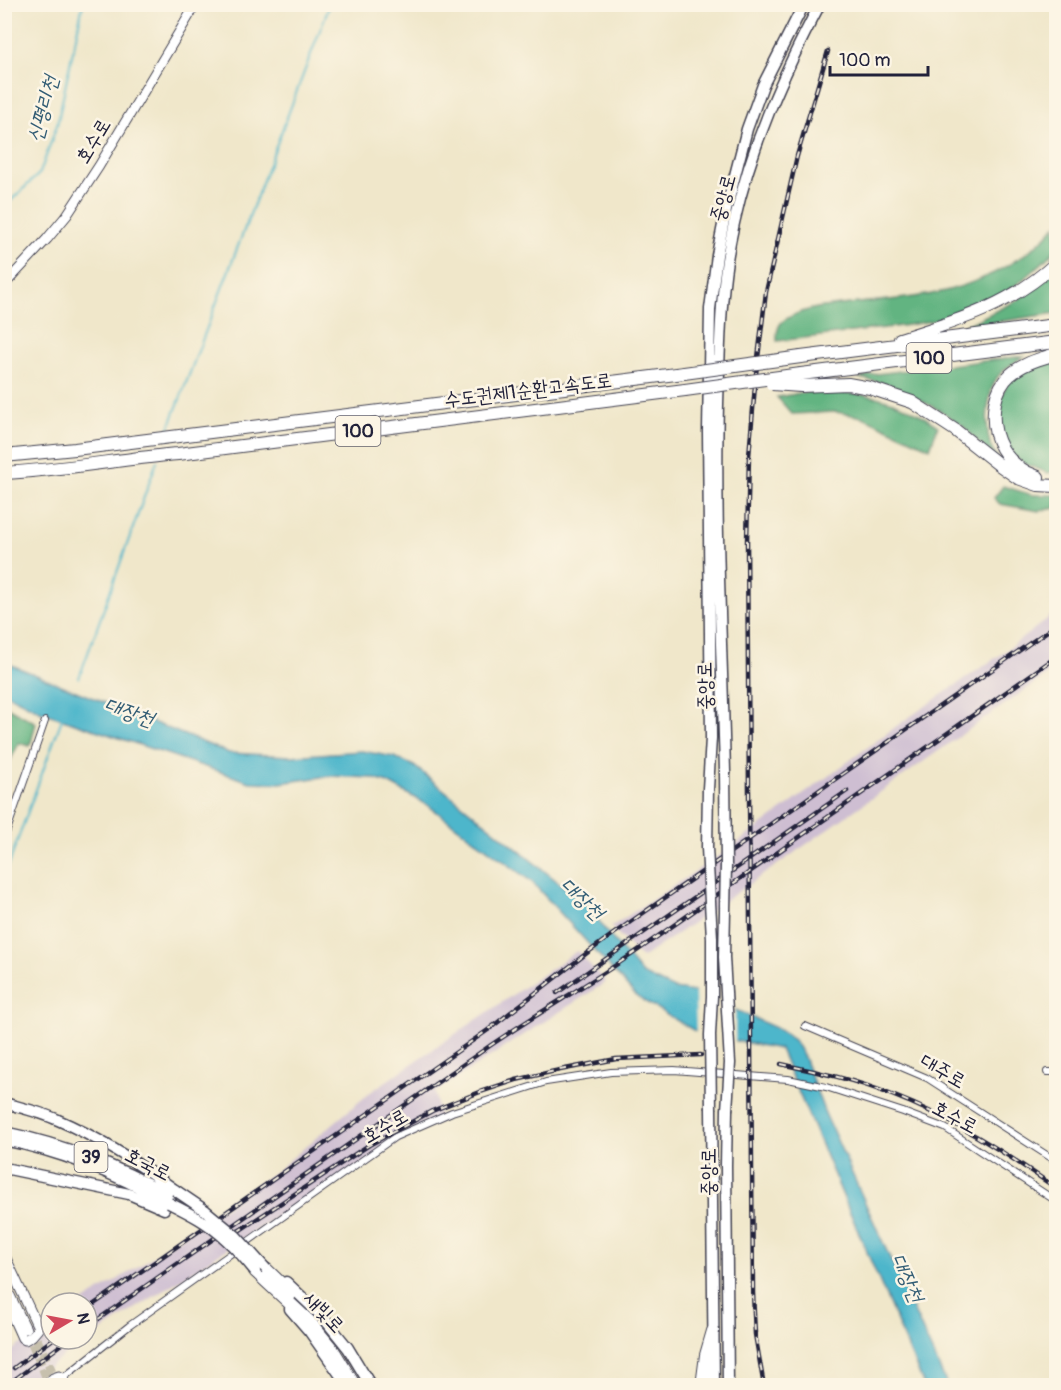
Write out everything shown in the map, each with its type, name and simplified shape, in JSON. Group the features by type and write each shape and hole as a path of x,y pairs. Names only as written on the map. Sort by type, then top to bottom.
{"highway":[{"path":"867,349 945,325 987,309 1025,289 1056,262"},
{"name":"수도권제1순환고속도로","path":"4,456 144,441 1056,325"},
{"name":"수도권제1순환고속도로","path":"4,474 77,467 744,382 801,380 1056,342"},
{"path":"1056,354 1033,361 1008,376 995,399 993,412 997,441 1006,455 1026,473 1037,477 1056,478"},
{"path":"801,380 870,388 912,402 955,430 1018,478 1038,485 1056,486"},
{"name":"새빛로","path":"261,1270 333,1350 355,1386"},
{"name":"새빛로","path":"261,1270 319,1322 364,1386"},
{"path":"702,1386 706,1355 713,1331"}],"main road":[{"name":"호수로","path":"4,285 68,215 196,4"},
{"name":"중앙로","path":"714,1386 710,1035 712,938 707,848 711,738 708,443 710,309 726,210 747,129 763,86 804,4"},
{"name":"중앙로","path":"728,1386 726,1177 730,1063 724,957 727,832 717,445 719,346 726,265 733,225 755,147 773,99 820,4"},
{"path":"4,1102 56,1119 104,1142 136,1162 170,1199"},
{"name":"호국로","path":"4,1132 60,1146 100,1160 139,1178 170,1199"},
{"name":"호국로","path":"4,1140 99,1169 170,1199"},
{"path":"4,1168 129,1194 170,1199"},
{"name":"39","path":"170,1199 201,1214 231,1237 261,1270"},
{"path":"4,1254 37,1325 38,1329 32,1336 25,1340 22,1338 4,1298"},
{"path":"4,1266 29,1328 4,1283"},
{"path":"261,1270 310,1332 348,1386"},
{"path":"261,1270 290,1285 324,1317 348,1348 371,1386"},
{"path":"46,1386 58,1376 61,1383"}],"street":[{"path":"4,839 45,721"},
{"name":"대주로","path":"805,1026 927,1078 1056,1161"},
{"name":"호수로","path":"61,1383 129,1326 395,1137 452,1112 546,1082 611,1072 674,1070 789,1078 826,1087 945,1128 1056,1201"},
{"path":"1047,1072 1056,1072"}],"shaded area":[{"path":"1056,612 1056,668 642,958 611,927 725,852 898,725 1007,650"},
{"path":"577,951 606,982 435,1092 439,1118 294,1205 99,1332 99,1291 159,1253 279,1169 372,1091"},
{"path":"39,1331 39,1351 71,1351 27,1385 5,1385 4,1356"}],"green space":[{"path":"1056,225 1056,249 1049,257 1025,278 988,302 959,314 915,324 777,341 781,323 800,312 829,306 926,295 979,280 1021,257 1046,237"},
{"path":"1056,268 1056,313 963,327 1016,301"},
{"path":"1024,356 1001,373 989,398 987,421 989,441 994,453 1004,464 963,426 941,411 892,385 860,378 868,375"},
{"path":"1056,360 1056,471 1048,473 1025,464 1012,455 1003,441 998,425 998,408 1007,383 1025,370"},
{"path":"808,392 861,394 892,401 907,407 938,426 930,448 863,417 836,412 792,414 777,397"},
{"path":"1003,486 1032,495 1056,495 1056,508 1039,511 1000,504 994,498"},
{"path":"5,706 36,723 30,746 19,743 5,771"}],"water":[{"path":"4,662 229,753 291,756 362,751 394,757 414,766 589,907 642,974 674,989 695,992 776,1028 794,1040 804,1057 824,1111 947,1385 924,1385 780,1049 700,1034 637,997 532,882 426,804 388,783 372,778 329,776 280,783 250,782 42,712 5,693"}],"pier":[{"path":"695,989 735,1006 735,1043 696,1035"}],"waterway":[{"name":"신평리천","path":"4,207 40,173 57,125 83,4"},
{"path":"167,433 330,4"},
{"path":"79,678 157,461"},
{"path":"4,877 63,716"}],"tunnel":[{"path":"31,1327 58,1384"},
{"path":"27,1331 50,1386"}],"railway":[{"path":"764,1386 755,1334 753,1293 747,542 749,456 766,292 797,156 828,51"},
{"path":"99,1301 488,1030 616,932 1056,625"},
{"path":"99,1319 491,1045 634,953 1056,657"},
{"path":"557,993 847,791"},
{"path":"237,1232 369,1145 432,1111 480,1092 516,1080 616,1059 701,1055"},
{"path":"781,1064 851,1081 914,1104 977,1137 1056,1188"},
{"path":"14,1368 39,1349"},
{"path":"6,1386 53,1351"}],"water label":[{"name":"대장천","path":"129,712"},
{"name":"대장천","path":"582,899"},
{"name":"대장천","path":"907,1278"}]}
